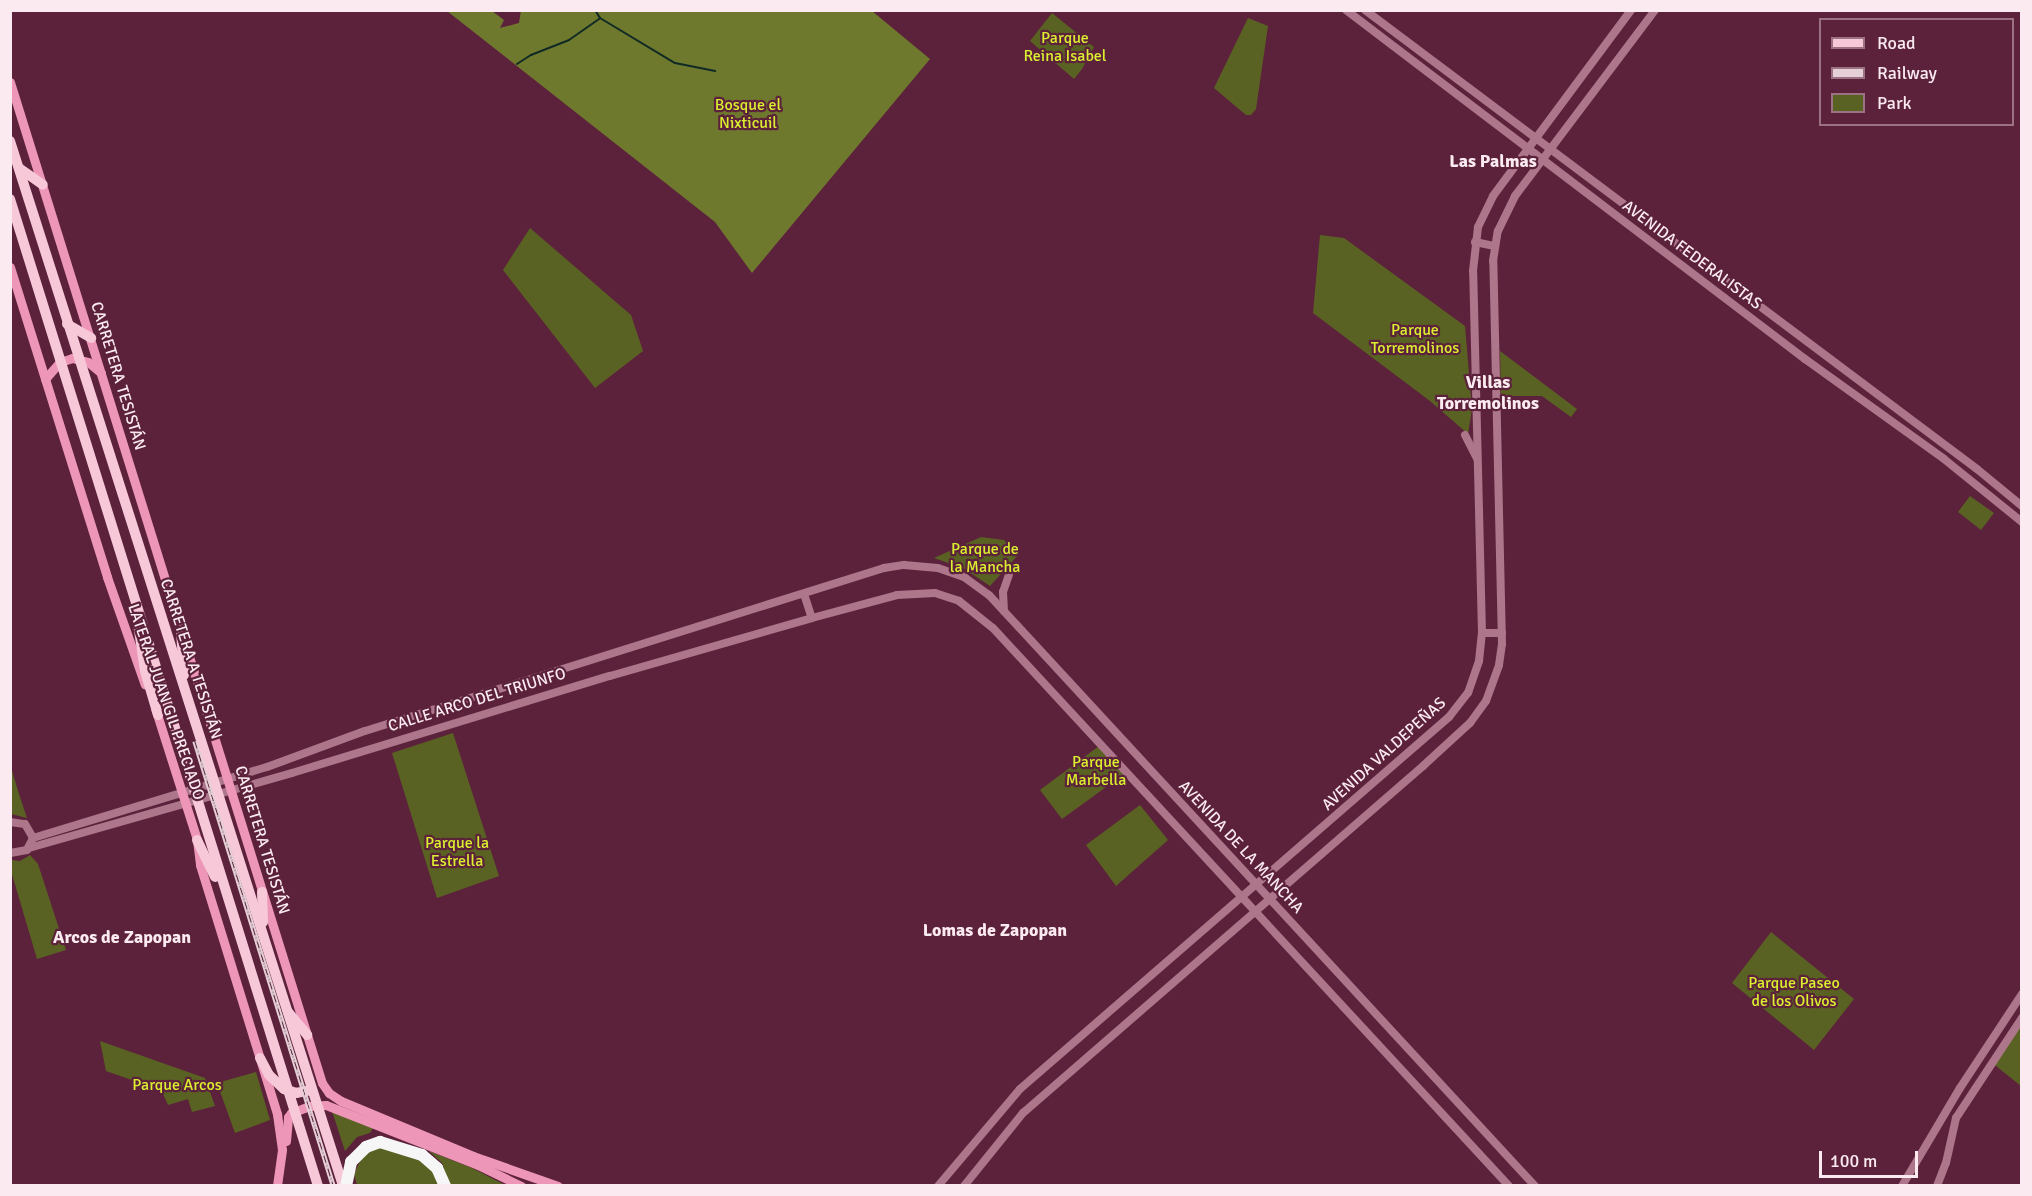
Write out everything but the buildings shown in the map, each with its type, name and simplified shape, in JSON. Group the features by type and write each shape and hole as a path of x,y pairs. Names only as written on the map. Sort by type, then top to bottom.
{"highway":[{"path":"345,1185 351,1162 366,1147 380,1142 422,1155 437,1168 445,1185"}],"main road":[{"name":"CARRETERA TESISTÁN","path":"10,82 322,1083 329,1093 341,1101 473,1156 558,1185"},
{"name":"CARRETERA A TESISTÁN","path":"10,141 78,359 220,794 311,1090 345,1185"},
{"path":"19,168 43,185"},
{"name":"CARRETERA A TESISTÁN","path":"10,199 136,601 191,794 234,915 318,1185"},
{"name":"LATERAL JUAN GIL PRECIADO","path":"10,267 127,639 191,794 186,803 197,840 200,865 281,1132 281,1161 277,1185"},
{"path":"67,324 91,338"},
{"path":"45,379 60,362 78,359 88,362 100,373"},
{"path":"136,601 145,672 158,715"},
{"path":"181,631 190,705"},
{"path":"197,840 234,915"},
{"path":"262,892 266,946"},
{"path":"286,1009 307,1035"},
{"path":"260,1058 269,1075 290,1093 311,1090"},
{"path":"281,1161 285,1154 288,1117 295,1110 326,1105 478,1165 521,1185"}],"street":[{"name":"AVENIDA FEDERALISTAS","path":"1346,10 1804,359 1944,459 2022,522"},
{"name":"AVENIDA FEDERALISTAS","path":"1365,10 2022,506"},
{"name":"AVENIDA VALDEPEÑAS","path":"938,1185 1020,1089 1257,886 1455,712 1474,679 1482,633 1473,271 1475,242 1488,205 1527,148 1631,10"},
{"name":"AVENIDA VALDEPEÑAS","path":"964,1185 1023,1113 1270,900 1470,723 1486,701 1499,665 1502,633 1494,246 1510,204 1655,10"},
{"path":"1475,242 1494,246"},
{"path":"1804,359 1812,348"},
{"path":"1465,435 1479,463"},
{"name":"CALLE ARCO DEL TRIUNFO","path":"33,838 191,794 216,782 285,762 299,753 365,731 884,568 904,565"},
{"name":"AVENIDA DE LA MANCHA","path":"904,565 938,567 964,577 989,595 1535,1185"},
{"path":"1004,611 1003,592 1009,575"},
{"name":"CALLE ARCO DEL TRIUNFO","path":"191,794 220,794 610,675 812,618 903,594 935,593"},
{"name":"AVENIDA DE LA MANCHA","path":"935,593 966,606 993,628 1509,1185"},
{"path":"804,594 812,618"},
{"path":"1482,633 1502,633"},
{"path":"10,853 22,853 29,848 186,803"},
{"path":"10,822 25,824 33,838 29,848"},
{"path":"1902,1185 1960,1088 2022,994"},
{"path":"1937,1185 1946,1163 1954,1124 1969,1097 2022,1018"},
{"path":"1960,1088 1969,1097"}],"green space":[{"name":"Bosque el Nixticuil","path":"521,10 872,11 930,59 752,273 715,222 447,11 492,11 504,20 500,28 519,23"},
{"name":"Parque Reina Isabel","path":"1052,13 1094,47 1074,79 1030,41"},
{"path":"1248,18 1268,26 1256,109 1251,115 1246,115 1214,88"},
{"path":"530,228 631,315 643,351 595,388 503,270"},
{"name":"Parque Torremolinos","path":"1320,235 1344,238 1465,326 1472,409 1468,434 1430,401 1313,313"},
{"path":"1500,351 1577,409 1571,417 1542,396 1501,396"},
{"path":"1970,496 1994,513 1981,530 1958,512"},
{"name":"Parque de la Mancha","path":"981,537 1004,540 1018,555 990,586 963,568 934,558"},
{"name":"Parque la Estrella","path":"453,733 499,876 437,898 392,753"},
{"name":"Parque Marbella","path":"1099,746 1124,774 1062,819 1040,790"},
{"path":"11,767 18,791 27,818 11,814"},
{"path":"1140,805 1168,840 1116,886 1086,845"},
{"path":"30,855 38,864 66,950 37,959 11,871 11,860 20,861"},
{"name":"Parque Paseo de los Olivos","path":"1771,932 1854,999 1814,1050 1732,983"},
{"path":"2021,1020 2021,1086 1991,1062"},
{"name":"Parque Arcos","path":"100,1041 205,1078 215,1106 192,1112 188,1099 168,1105 163,1094 152,1087 106,1071"},
{"path":"256,1072 270,1120 235,1133 217,1083"},
{"path":"332,1111 373,1128 370,1133 357,1137 345,1151"},
{"path":"392,1147 429,1165 439,1185 357,1185 354,1174 362,1157 375,1148"},
{"path":"429,1151 472,1168 505,1185 449,1185 442,1163"}],"waterway":[{"path":"595,10 600,18 675,63 715,71"},
{"path":"517,64 531,55 569,40 600,18"}],"railway":[{"path":"195,741 334,1186"}],"district":[{"name":"Las Palmas","path":"1493,161"},
{"name":"Villas Torremolinos","path":"1488,394"},
{"name":"Lomas de Zapopan","path":"995,930"},
{"name":"Arcos de Zapopan","path":"122,937"}]}
